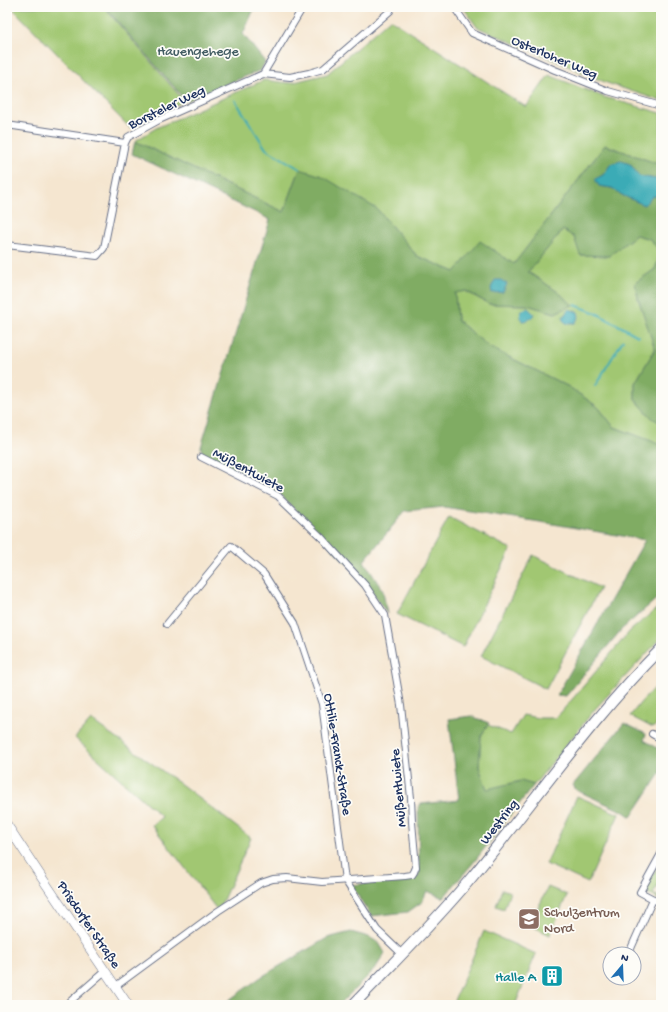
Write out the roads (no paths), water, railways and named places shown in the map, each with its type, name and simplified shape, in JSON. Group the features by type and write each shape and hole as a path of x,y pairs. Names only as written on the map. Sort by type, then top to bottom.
{"main road":[{"name":"Westring","path":"353,1005 455,897 612,701 661,649"},
{"name":"Prisdorfer Straße","path":"7,825 128,1005"}],"street":[{"path":"303,7 263,74 290,77 309,74 323,68 390,11 392,7"},
{"name":"Osterloher Weg","path":"454,7 472,33 555,70 608,91 661,106"},
{"name":"Borsteler Weg","path":"7,125 125,143 128,137 158,120 263,74"},
{"path":"7,245 97,256 104,248 125,143"},
{"name":"Müßentwiete","path":"116,986 218,911 261,883 273,879 287,878 322,882 412,875 416,867 412,822 412,798 401,705 385,615 365,585 322,538 278,496 201,457"},
{"name":"Ottilie-Franck-Straße","path":"167,624 231,546 264,574 295,623 322,704 345,880 377,930 402,954"},
{"path":"652,734 661,739"},
{"path":"661,854 640,892 661,903"},
{"path":"632,946 653,899"},
{"path":"66,1005 105,971"}],"water":[{"path":"621,161 630,164 639,176 661,180 661,196 653,196 644,205 622,195 612,188 599,186 595,179 603,175 611,164"},
{"path":"495,280 501,280 507,284 503,292 492,293 491,288"},
{"path":"528,308 534,314 526,321 522,321 520,316 522,310"},
{"path":"569,309 578,312 579,317 575,323 567,323 562,318"}],"waterway":[{"path":"235,100 266,149 300,169"},
{"path":"575,305 596,313 638,336"},
{"path":"595,386 623,340"}],"place":[{"name":"Schulzentrum Nord","path":"529,919"},
{"name":"Halle A","path":"552,976"}],"park label":[{"name":"Hauengehege","path":"198,50"}]}
